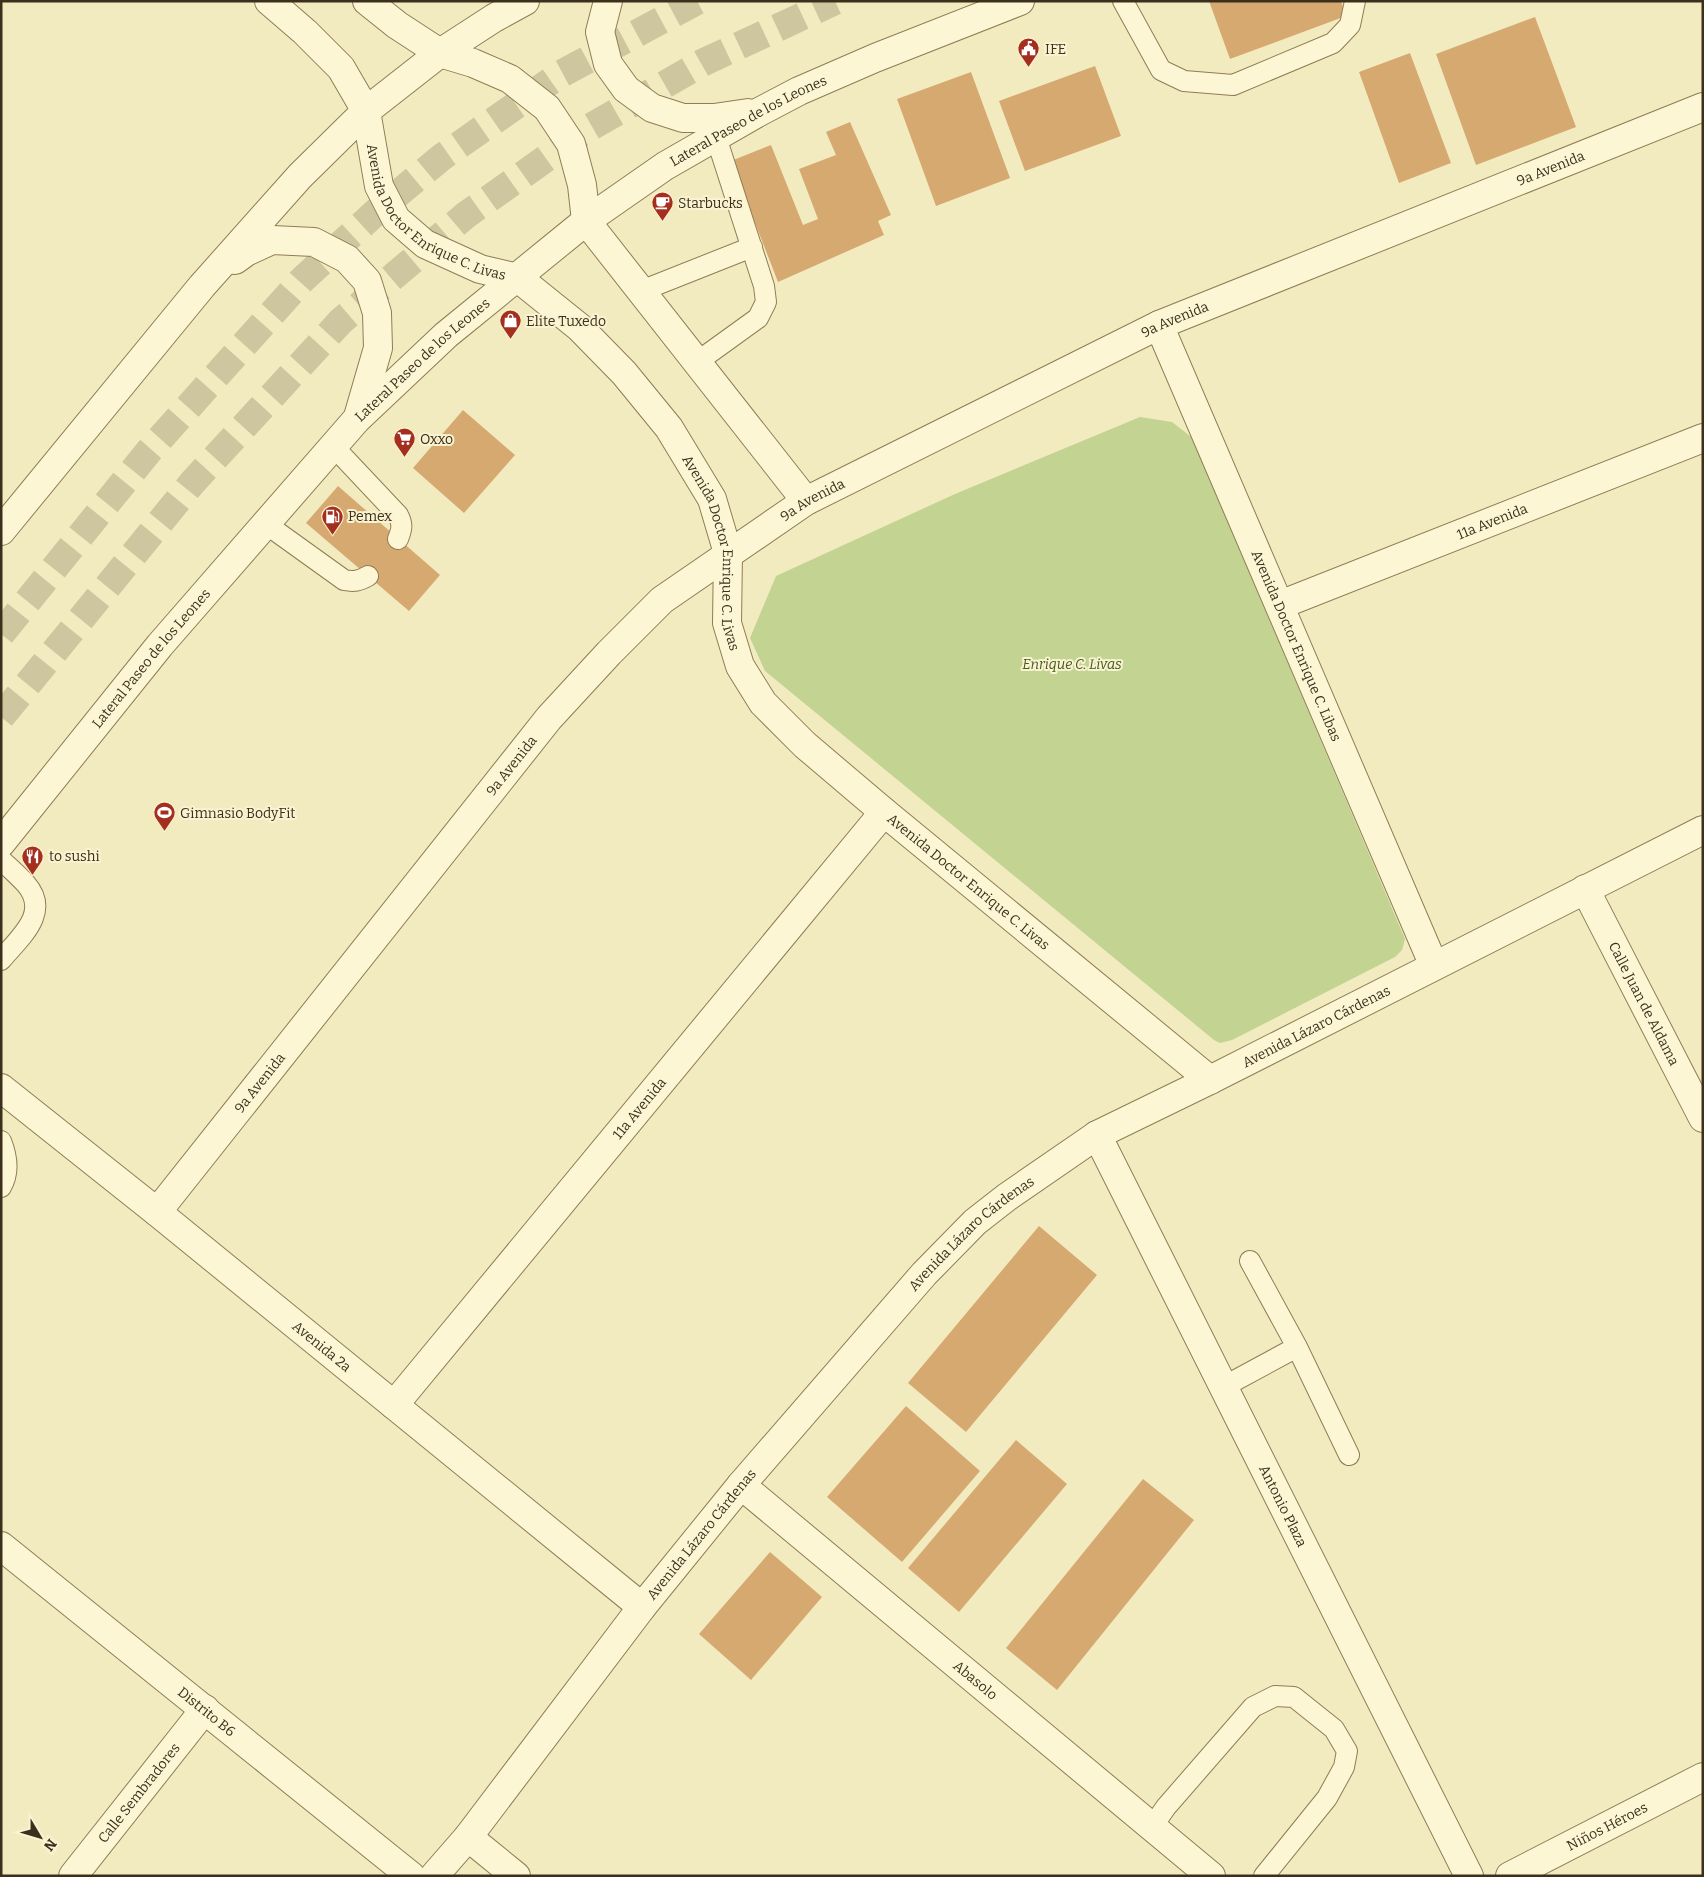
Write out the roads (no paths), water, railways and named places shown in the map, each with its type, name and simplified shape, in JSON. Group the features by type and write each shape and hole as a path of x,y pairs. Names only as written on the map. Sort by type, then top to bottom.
{"street":[{"name":"Avenida Doctor Enrique C. Livas","path":"269,1 305,32 341,68 366,111 380,186 396,219 425,244 480,269 518,278 579,327 624,373 669,428 712,499 728,553 727,624 740,666 763,703 805,745 884,812 1210,1080"},
{"path":"367,1 397,25 440,52 473,63 510,79 547,108 571,144 582,185 586,221 806,501"},
{"path":"1,531 202,286 300,176 366,111 440,52 525,1"},
{"path":"608,1 600,32 608,64 626,90 652,108 683,118 714,118 759,112"},
{"name":"Lateral Paseo de los Leones","path":"1,843 160,646 333,446 357,419 446,335 586,221 665,166 799,91 875,58 1020,1"},
{"name":"9a Avenida","path":"157,1212 549,718 609,653 662,600 806,501 1159,325 1703,107"},
{"path":"202,286 246,252 272,240 314,242 346,259 367,281 377,314 378,348 357,419"},
{"name":"Avenida Doctor Enrique C. Libas","path":"1159,325 1434,966"},
{"name":"11a Avenida","path":"1280,605 1703,438"},
{"name":"11a Avenida","path":"394,1405 884,812"},
{"name":"Avenida Lázaro Cárdenas","path":"434,1876 468,1837 642,1607 741,1485 924,1274 975,1222 1007,1197 1097,1136 1703,830"},
{"name":"Calle Juan de Aldama","path":"1585,889 1703,1118"},
{"name":"Avenida 2a","path":"1,1088 157,1212 642,1607"},
{"name":"Antonio Plaza","path":"1097,1136 1469,1876"},
{"name":"Abasolo","path":"741,1485 1211,1876"},
{"name":"Distrito B6","path":"1,1546 411,1876"},
{"name":"Calle Sembradores","path":"73,1876 205,1709"},
{"name":"Niños Héroes","path":"1510,1876 1703,1777"},
{"path":"468,1837 516,1876"}],"lane":[{"path":"1123,1 1161,70 1184,81 1234,85 1333,43 1350,24 1355,1"},
{"path":"697,362 758,318 766,302 764,286 752,246 716,137"},
{"path":"641,291 752,246"},
{"path":"333,446 398,515 402,528 398,539"},
{"path":"266,524 344,580 352,582 368,576"},
{"path":"1,860 27,885 37,905 35,918 1,960"},
{"path":"1,1141 7,1162 5,1181 1,1187"},
{"path":"1250,1261 1297,1346 1349,1455"},
{"path":"1224,1387 1297,1346"},
{"path":"1152,1827 1166,1807 1253,1707 1275,1696 1294,1697 1334,1729 1347,1752 1344,1767 1327,1798 1264,1876"}],"tunnel":[{"path":"1,634 149,451 302,280 376,212 442,157 561,74 697,1"},
{"path":"1,717 192,483 341,321 466,215 589,128 704,62 835,1"}],"place":[{"name":"IFE","path":"1029,68"},
{"name":"Starbucks","path":"662,222"},
{"name":"Elite Tuxedo","path":"510,340"},
{"name":"Oxxo","path":"404,458"},
{"name":"Pemex","path":"332,535"},
{"name":"Gimnasio BodyFit","path":"164,832"},
{"name":"to sushi","path":"33,875"}],"park label":[{"name":"Enrique C. Livas","path":"1072,664"}]}
